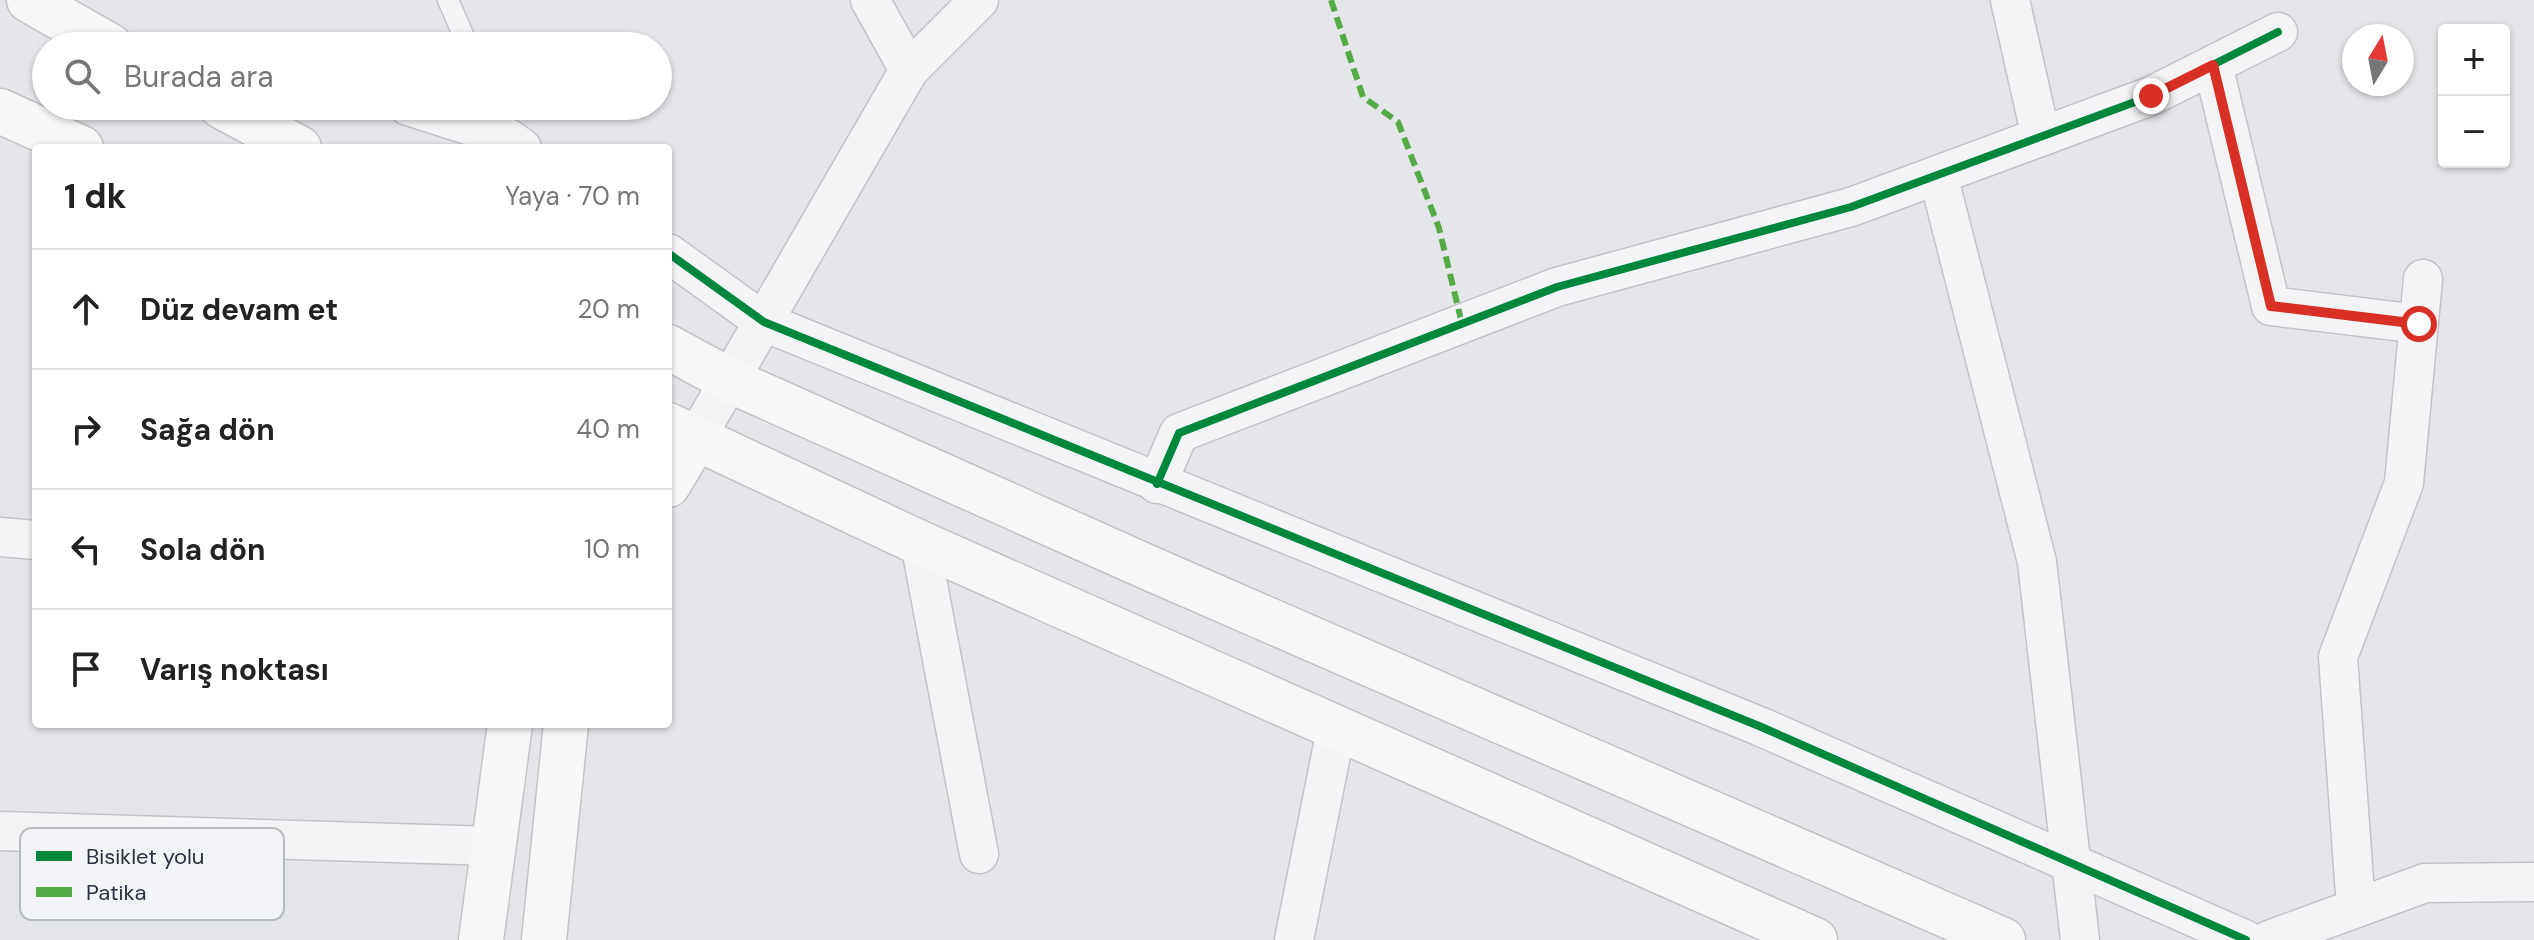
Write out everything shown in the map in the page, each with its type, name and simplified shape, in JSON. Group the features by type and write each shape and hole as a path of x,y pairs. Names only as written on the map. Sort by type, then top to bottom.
{"main road":[{"path":"29,0 85,32"},
{"path":"0,111 72,144"},
{"path":"247,120 292,144"},
{"path":"672,349 731,381 1147,567 2003,940"},
{"path":"672,470 682,432 1336,730 1815,940"},
{"path":"481,940 509,728"},
{"path":"544,940 566,728"}],"street":[{"path":"870,0 909,70"},
{"path":"682,432 731,381 909,70 979,0"},
{"path":"2010,0 2041,137"},
{"path":"1157,484 1179,433 1557,287 1851,207 2151,96 2278,32"},
{"path":"2213,65 2271,306 2419,324"},
{"path":"464,120 508,131"},
{"path":"1938,175 2037,562 2080,940"},
{"path":"672,256 764,322 1759,726 2071,866 2246,940"},
{"path":"2356,908 2338,657 2404,483 2423,279"},
{"path":"0,537 32,540"},
{"path":"920,543 979,854"},
{"path":"1294,940 1336,730"},
{"path":"0,831 20,832"},
{"path":"284,840 493,846"},
{"path":"2269,940 2425,883 2534,882"}],"lane":[{"path":"448,0 462,32"}],"marked path":[{"path":"1331,0 1363,97 1398,122 1439,228 1462,324"}],"cycle path":[{"path":"1157,484 1179,433 1557,287 1851,207 2151,96 2278,32"},
{"path":"672,256 764,322 1759,726 2246,940"}],"route":[{"path":"2151,96 2213,65 2271,306 2419,324"}]}
